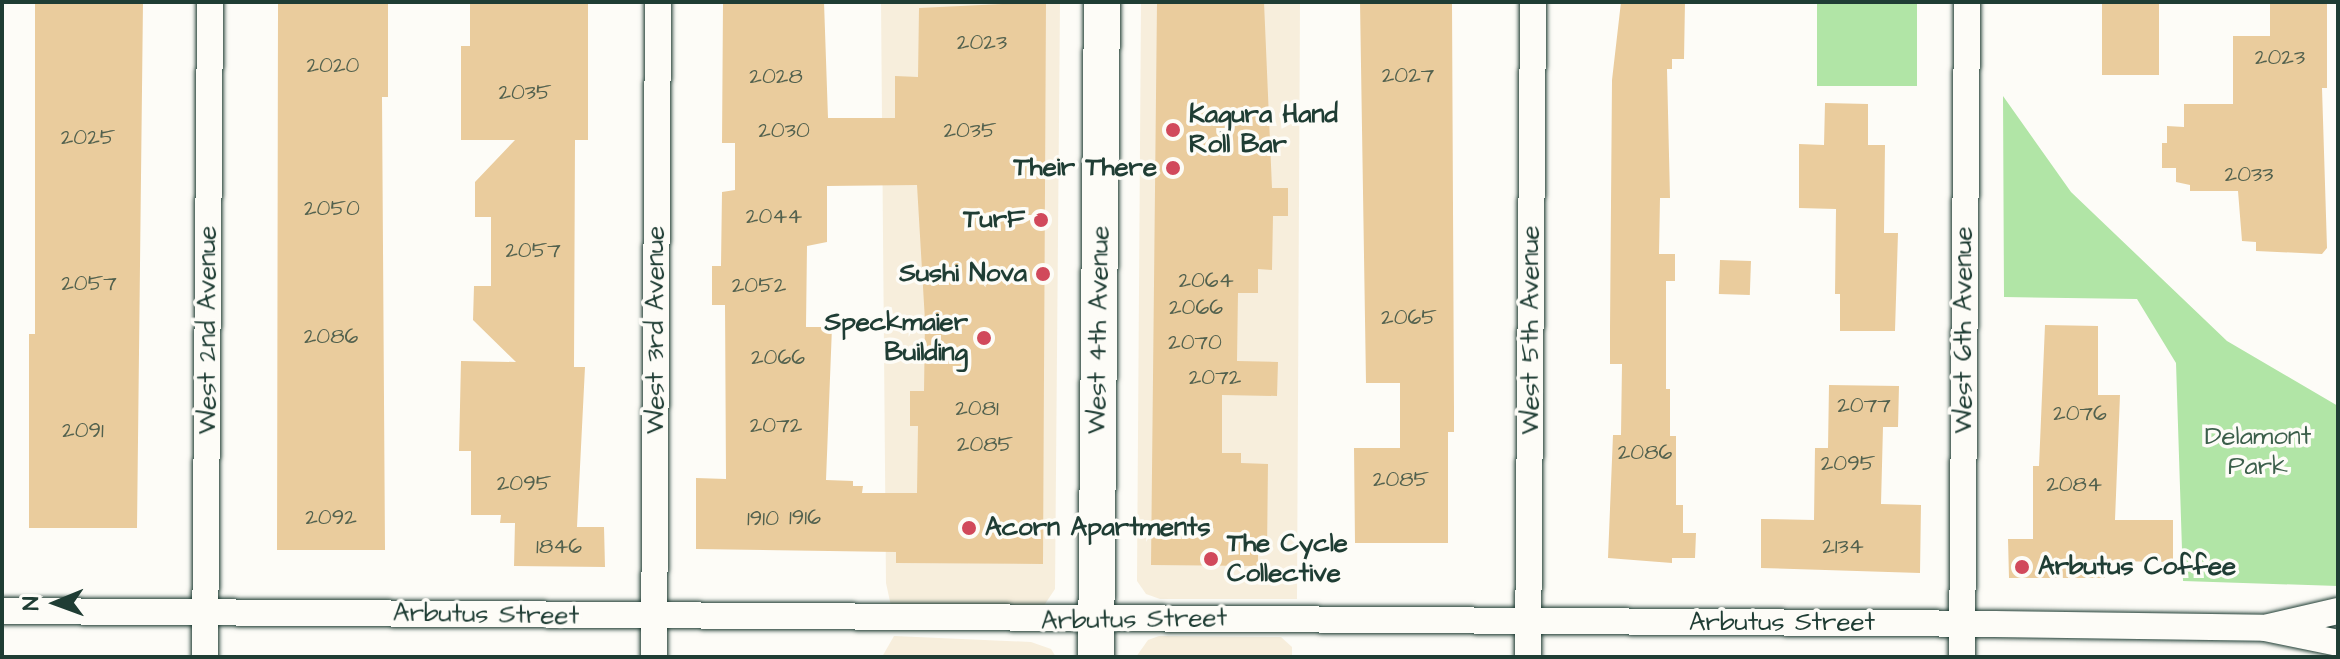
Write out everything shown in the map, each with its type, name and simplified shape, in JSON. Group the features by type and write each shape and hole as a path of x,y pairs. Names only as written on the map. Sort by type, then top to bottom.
{"main road":[{"name":"West 4th Avenue","path":"1096,657 1102,2"}],"street":[{"name":"West 2nd Avenue","path":"205,657 210,2"},
{"name":"West 3rd Avenue","path":"654,657 658,2"},
{"name":"West 5th Avenue","path":"1528,657 1533,2"},
{"name":"West 6th Avenue","path":"1962,657 1967,2"},
{"name":"Arbutus Street","path":"2,611 2265,628 2338,643"},
{"name":"Arbutus Street","path":"2265,628 2338,611"}],"shaded area":[{"path":"881,2 1060,2 1055,589 1041,610 891,606 886,583"},
{"path":"1141,2 1300,2 1297,599 1160,599 1146,594 1137,581"},
{"path":"894,636 1031,642 1051,649 1056,657 882,657"},
{"path":"1159,636 1281,637 1292,647 1292,657 1136,657 1148,640"}],"green space":[{"path":"1817,2 1917,2 1917,86 1817,86"},
{"name":"Delamont Park","path":"2003,96 2071,192 2227,341 2338,406 2338,586 2183,581 2176,363 2137,299 2004,297"}],"building":[{"path":"35,2 143,2 137,528 29,528 29,334 35,334"},
{"path":"278,2 388,2 388,97 382,97 385,550 277,550"},
{"path":"470,2 588,2 588,140 575,140 574,367 585,367 577,527 604,527 605,567 514,566 515,523 500,523 501,515 471,515 471,451 459,451 461,361 516,362 473,320 474,286 491,286 491,217 475,217 475,182 515,140 461,140 461,46 470,46"},
{"path":"723,2 824,2 828,118 895,118 895,76 918,77 919,8 1046,2 1043,564 896,563 896,552 696,549 696,478 726,479 725,305 712,305 712,266 721,266 722,192 735,190 735,143 722,143","holes":["917,185 925,321 924,391 910,391 910,426 918,426 917,493 862,493 863,486 853,486 853,481 826,480 832,327 806,327 807,246 827,242 827,186"]},
{"path":"1157,2 1264,2 1272,188 1288,188 1288,216 1273,216 1272,270 1258,269 1258,293 1238,293 1237,361 1278,362 1277,396 1222,395 1222,453 1241,453 1241,463 1268,464 1267,553 1258,553 1258,566 1151,565"},
{"path":"1360,2 1452,2 1454,432 1448,432 1448,543 1355,543 1354,448 1400,448 1400,383 1366,383"},
{"path":"1621,2 1685,2 1684,59 1672,59 1672,69 1667,69 1670,198 1660,198 1659,254 1675,254 1675,281 1666,281 1666,389 1670,389 1670,436 1676,436 1676,505 1683,505 1683,533 1696,533 1695,558 1672,558 1672,563 1608,558 1613,435 1621,435 1622,364 1610,364 1610,328 1612,80"},
{"path":"2102,2 2159,2 2159,75 2102,75"},
{"path":"2270,2 2327,2 2327,88 2322,88 2327,248 2322,254 2256,251 2256,242 2242,241 2238,191 2190,191 2190,185 2176,182 2176,168 2162,168 2162,143 2167,143 2167,126 2184,127 2184,104 2233,104 2233,36 2270,36"},
{"path":"1825,103 1868,104 1868,145 1885,145 1884,233 1898,233 1895,331 1840,331 1840,294 1835,294 1836,209 1799,208 1799,144 1824,145"},
{"path":"1720,260 1751,261 1750,295 1719,294"},
{"path":"2045,325 2098,326 2098,395 2120,395 2115,520 2173,520 2173,562 2104,561 2105,578 2009,578 2008,539 2033,539 2033,466 2039,466"},
{"path":"1829,385 1899,386 1898,427 1883,427 1881,504 1921,505 1920,573 1761,568 1761,519 1814,520 1815,448 1828,448"}],"place":[{"name":"Kagura Hand Roll Bar","path":"1173,130"},
{"name":"Their There","path":"1173,168"},
{"name":"TurF","path":"1041,220"},
{"name":"Sushi Nova","path":"1043,274"},
{"name":"Speckmaier Building","path":"984,338"},
{"name":"Acorn Apartments","path":"969,528"},
{"name":"The Cycle Collective","path":"1211,559"},
{"name":"Arbutus Coffee","path":"2022,567"}]}
